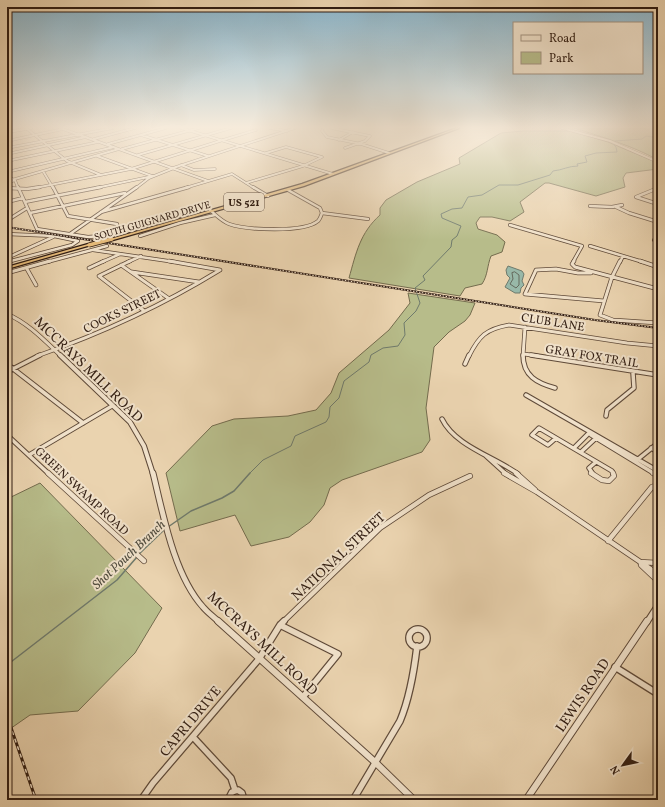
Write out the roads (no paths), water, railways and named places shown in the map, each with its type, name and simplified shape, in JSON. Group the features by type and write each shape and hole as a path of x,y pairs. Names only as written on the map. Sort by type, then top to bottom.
{"highway":[{"name":"SOUTH GUIGNARD DRIVE","path":"7,268 268,196 355,166"}],"street":[{"path":"7,172 35,166"},
{"path":"7,183 62,166"},
{"path":"78,166 101,175"},
{"path":"124,166 153,176"},
{"path":"7,188 20,190 52,185 143,166"},
{"path":"166,166 209,181"},
{"path":"25,202 153,176 178,166"},
{"path":"182,166 194,170 215,169"},
{"path":"246,183 303,166"},
{"path":"307,166 333,174"},
{"path":"43,171 69,216 117,224 118,232"},
{"path":"101,212 232,174 268,196"},
{"path":"70,234 128,192 153,176"},
{"path":"7,177 15,180 37,228 94,237 202,209 207,209 225,222 238,226 294,229 316,222 322,213"},
{"path":"658,188 636,197 658,204"},
{"path":"288,190 320,208 322,213"},
{"path":"30,213 128,192"},
{"path":"7,202 23,198"},
{"path":"7,202 13,204"},
{"path":"590,206 616,207 622,205"},
{"path":"616,207 629,213 658,222"},
{"path":"11,218 28,208"},
{"path":"322,213 368,218"},
{"path":"140,236 180,223 215,215"},
{"path":"510,225 582,246 573,266 612,278"},
{"path":"7,234 54,236 78,241 54,250 7,262"},
{"path":"7,258 54,236"},
{"path":"654,240 658,242"},
{"path":"7,273 27,269 107,246"},
{"path":"590,246 658,267"},
{"path":"93,250 141,256"},
{"path":"89,268 121,254"},
{"path":"141,256 99,276 143,310"},
{"name":"COOKS STREET","path":"7,372 35,358 89,337 200,282 220,270 141,256"},
{"path":"623,256 612,278 600,315 613,320 658,323"},
{"path":"121,265 168,298"},
{"path":"27,269 36,285"},
{"path":"604,301 525,294 536,270 556,269 578,273 593,273 658,289"},
{"path":"132,272 200,282"},
{"name":"MCCRAYS MILL ROAD","path":"7,314 29,326 130,422 144,444 177,564 189,588 211,616 376,763 414,800"},
{"name":"CLUB LANE","path":"465,364 476,340 488,330 508,325 627,343 658,346"},
{"path":"525,327 523,364 528,373 544,385 555,388"},
{"name":"GRAY FOX TRAIL","path":"524,354 658,376"},
{"path":"7,364 84,423"},
{"path":"606,416 607,410 634,388 633,373"},
{"path":"526,395 589,433 658,471"},
{"path":"29,456 112,406"},
{"path":"442,419 444,424 458,437 485,455 493,465 516,481 537,492 658,574"},
{"path":"556,438 548,445 532,434 539,428 581,452 612,471 614,476 609,481 602,480 591,473 590,468 596,462"},
{"path":"574,448 589,433"},
{"name":"GREEN SWAMP ROAD","path":"7,435 140,558"},
{"path":"581,452 596,437"},
{"path":"636,460 658,443"},
{"path":"651,448 658,452"},
{"path":"636,460 658,476"},
{"name":"NATIONAL STREET","path":"259,659 280,625 383,525 429,495 470,476"},
{"path":"608,540 652,487 658,486"},
{"path":"639,562 658,563"},
{"path":"639,562 646,571 658,581"},
{"name":"LEWIS ROAD","path":"526,800 658,604"},
{"path":"280,625 338,654 303,698"},
{"path":"353,800 400,721 408,703 412,688 418,646"},
{"name":"CAPRI DRIVE","path":"141,800 153,783 259,659"},
{"path":"615,667 658,694"},
{"path":"192,737 231,778 235,790"},
{"path":"228,800 230,794 235,790"},
{"path":"235,790 242,793 244,800"}],"water":[{"path":"508,266 522,271 524,274 522,281 524,285 521,288 520,293 515,293 505,287 510,278 507,275 506,270"}],"waterway":[{"name":"Shot Pouch Branch","path":"250,473 263,460 291,446 295,436 326,422 329,417 330,407 339,398 344,381 369,362 371,355 383,348 398,346 405,335 404,323 416,311 420,303 415,288 425,280 423,276 451,247 452,240 457,236 461,226 442,218 441,214 452,209 462,208 468,197 482,195 499,185 518,185 550,175 553,171 578,166"},
{"name":"Shot Pouch Branch","path":"168,527 191,511 222,498 234,491 250,473"},
{"name":"Shot Pouch Branch","path":"139,554 164,530"},
{"name":"Shot Pouch Branch","path":"7,665 117,580 137,557"}],"railway":[{"path":"7,227 595,320 658,328"},
{"path":"7,716 36,800"}]}
